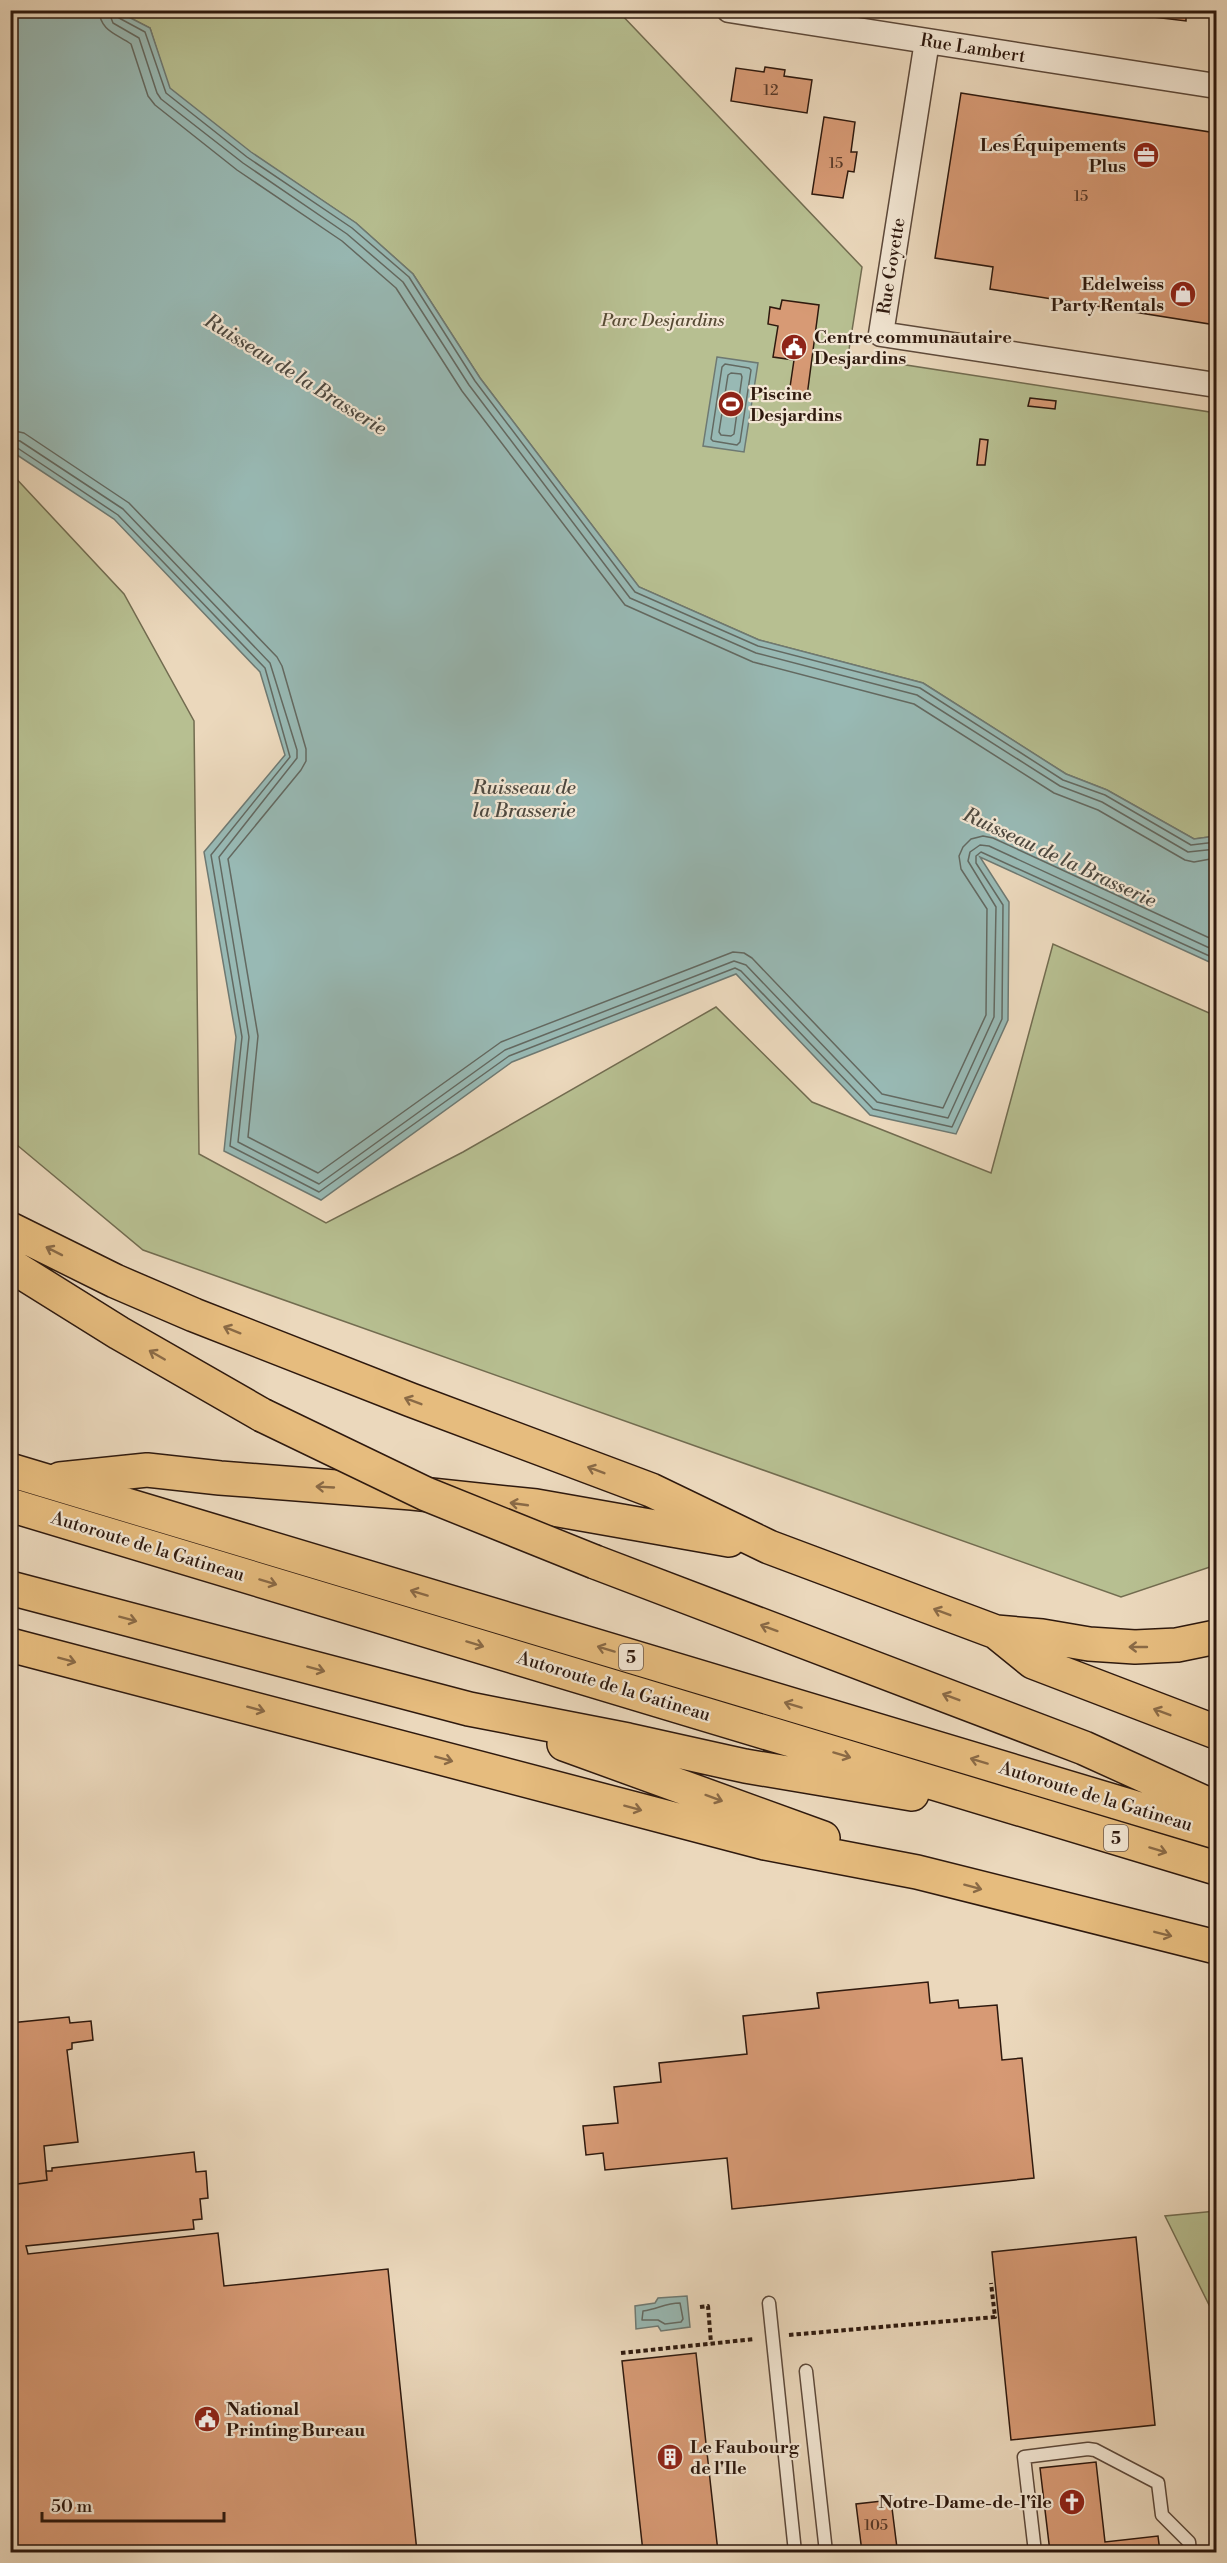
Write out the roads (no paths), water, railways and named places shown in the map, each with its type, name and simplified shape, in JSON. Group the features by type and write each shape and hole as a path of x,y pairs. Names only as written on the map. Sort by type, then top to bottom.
{"highway":[{"path":"10,1229 116,1281 194,1315 411,1401 651,1490 769,1547 996,1632 1042,1636 1089,1644 1135,1647 1177,1645 1216,1637"},
{"path":"10,1265 119,1333 262,1415 426,1494 595,1562 1084,1748 1216,1808"},
{"name":"Autoroute de la Gatineau","path":"10,1470 1216,1832"},
{"path":"46,1481 147,1470 305,1486 412,1493 536,1506 769,1547"},
{"name":"Autoroute de la Gatineau","path":"10,1505 1216,1868"},
{"path":"10,1588 470,1709 745,1766 1042,1816"},
{"path":"996,1632 1033,1662 1216,1732"},
{"path":"10,1645 765,1843 917,1872 1216,1947"},
{"path":"470,1709 917,1872"}],"street":[{"name":"Rue Lambert","path":"729,10 1216,86"},
{"name":"Rue Goyette","path":"927,41 881,334 1216,385"}],"lane":[{"path":"770,2303 795,2553"},
{"path":"806,2371 826,2553"},
{"path":"1035,2553 1024,2457 1088,2450 1095,2450 1158,2483 1162,2515 1189,2542 1190,2553"}],"water":[{"name":"Ruisseau de la Brasserie","path":"10,11 117,11 150,28 170,88 251,152 356,223 413,274 480,378 639,587 759,640 923,683 1066,774 1107,790 1194,839 1216,836 1216,965 980,857 1009,902 1008,1020 956,1134 870,1115 736,974 512,1062 321,1200 224,1151 236,1037 204,852 285,755 260,672 114,519 11,451"},
{"name":"Piscine Desjardins","path":"717,357 758,363 744,452 703,446"},
{"path":"687,2296 690,2327 661,2331 658,2326 636,2329 635,2306 655,2303 658,2298"}],"place":[{"name":"Les Équipements Plus","path":"1146,155"},
{"name":"Edelweiss Party Rentals","path":"1183,294"},
{"name":"Centre communautaire Desjardins","path":"794,347"},
{"name":"Piscine Desjardins","path":"731,404"},
{"name":"National Printing Bureau","path":"207,2419"},
{"name":"Le Faubourg de l'Ile","path":"670,2457"},
{"name":"Notre-Dame-de-l'île","path":"1072,2502"}],"park label":[{"name":"Parc Desjardins","path":"663,320"}]}
